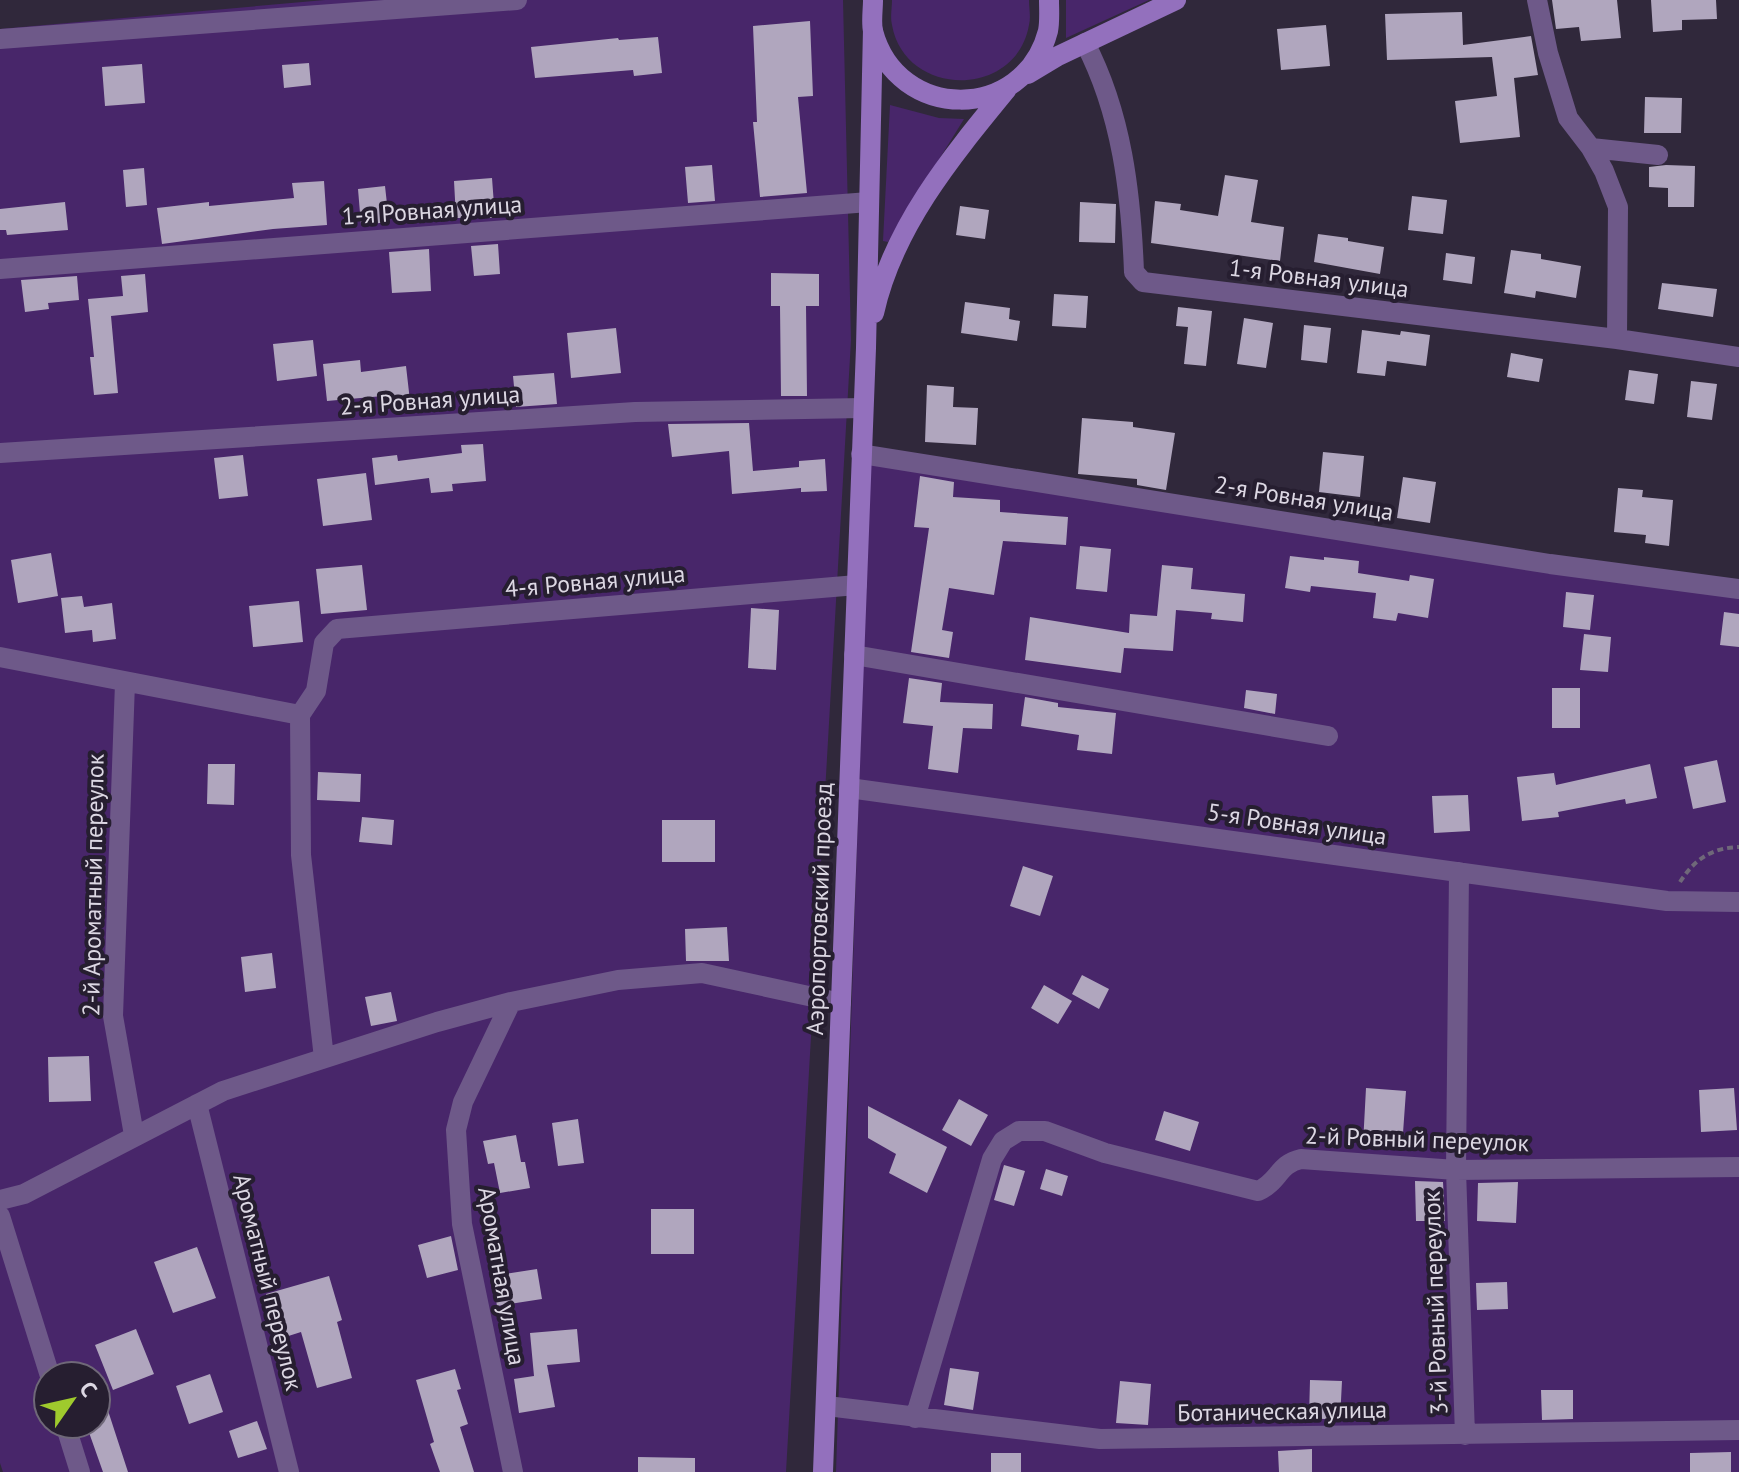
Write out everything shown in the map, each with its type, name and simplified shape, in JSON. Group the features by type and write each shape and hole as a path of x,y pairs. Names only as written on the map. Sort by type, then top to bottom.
{"main road":[{"path":"866,348 873,0"},
{"path":"866,348 876,301 889,262 909,224 957,150 1035,61 1049,29 1049,0"},
{"path":"873,29 886,61 911,86 943,100 978,100 1085,43 1176,0"},
{"name":"Аэропортовский проезд","path":"823,1472 866,348"}],"street":[{"path":"0,39 517,0"},
{"path":"1537,0 1548,53 1568,118 1604,171 1618,207 1617,339"},
{"name":"1-я Ровная улица","path":"1085,43 1103,81 1123,149 1134,272 1143,282 1617,339 1739,357"},
{"path":"1591,148 1658,155"},
{"name":"1-я Ровная улица","path":"0,269 869,202"},
{"name":"2-я Ровная улица","path":"0,453 635,412 863,408"},
{"name":"2-я Ровная улица","path":"861,454 1550,564 1739,589"},
{"name":"4-я Ровная улица","path":"300,715 316,691 324,643 337,629 857,585"},
{"path":"854,655 1328,736"},
{"path":"0,657 300,715 301,855 324,1058"},
{"name":"2-й Ароматный переулок","path":"125,683 113,1016 134,1135"},
{"name":"5-я Ровная улица","path":"849,788 1667,901 1739,902"},
{"name":"3-й Ровный переулок","path":"1459,872 1456,1170 1465,1435"},
{"path":"0,1200 24,1194 223,1091 437,1022 511,1002 618,980 702,973 841,1003"},
{"name":"Ароматная улица","path":"511,1002 463,1102 456,1130 462,1224 513,1472"},
{"name":"Ароматный переулок","path":"197,1104 289,1472"},
{"name":"2-й Ровный переулок","path":"915,1418 992,1159 1003,1141 1019,1131 1045,1131 1105,1153 1258,1191 1269,1185 1289,1161 1301,1159 1456,1170 1739,1167"},
{"path":"0,1216 45,1360"},
{"name":"Ботаническая улица","path":"827,1406 1100,1439 1739,1430"},
{"path":"70,1440 80,1472"}],"path":[{"path":"1667,901 1691,865 1720,848 1739,847"}],"shaded area":[{"path":"325,0 843,0 851,340 786,1472 3,1472 0,1463 0,29"},
{"path":"892,0 1029,0 1030,22 1020,49 1004,66 983,77 960,80 938,77 917,66 901,49 891,22"},
{"path":"1066,0 1149,0 1066,38"},
{"path":"890,105 939,118 964,119 888,242 883,241"},
{"path":"870,458 1739,589 1739,1472 836,1472"}],"building":[{"path":"1552,0 1617,0 1621,38 1581,41 1579,27 1556,29"},
{"path":"1651,0 1716,0 1717,19 1682,20 1682,30 1653,32"},
{"path":"1462,12 1463,45 1531,36 1538,75 1514,78 1520,137 1460,143 1455,101 1497,96 1492,57 1387,60 1385,14"},
{"path":"810,21 813,96 798,97 807,193 760,197 753,122 757,122 753,26"},
{"path":"1326,25 1330,66 1281,70 1277,29"},
{"path":"658,37 662,73 634,76 633,70 535,78 531,47"},
{"path":"309,63 311,85 284,88 282,65"},
{"path":"142,64 145,103 105,106 102,67"},
{"path":"1645,97 1682,98 1681,133 1644,133"},
{"path":"712,165 715,201 688,203 685,167"},
{"path":"1695,166 1694,207 1668,207 1668,188 1649,187 1649,167"},
{"path":"144,168 147,205 126,207 123,170"},
{"path":"1225,175 1258,180 1251,222 1284,227 1280,261 1151,243 1155,201 1181,204 1180,210 1218,216"},
{"path":"492,178 495,218 456,218 454,181"},
{"path":"324,181 327,225 162,244 157,208 294,198 292,183"},
{"path":"385,186 389,222 361,225 358,189"},
{"path":"1412,196 1447,200 1443,234 1408,230"},
{"path":"65,202 68,230 7,235 6,230 0,230 0,209"},
{"path":"1080,202 1116,204 1115,243 1079,242"},
{"path":"960,206 989,210 985,239 956,235"},
{"path":"1318,234 1384,247 1380,274 1314,262"},
{"path":"498,244 500,274 474,276 471,246"},
{"path":"429,249 431,291 392,293 389,252"},
{"path":"1511,250 1541,254 1541,259 1581,266 1576,298 1536,291 1535,298 1504,293"},
{"path":"1446,253 1475,257 1472,284 1443,280"},
{"path":"771,273 819,274 819,306 806,306 807,396 781,396 780,306 771,306"},
{"path":"145,274 148,312 111,316 118,393 94,395 88,299 123,296 121,276"},
{"path":"77,276 79,300 48,303 49,309 25,312 21,280"},
{"path":"1662,283 1717,289 1713,317 1658,309"},
{"path":"1054,294 1088,296 1086,328 1052,326"},
{"path":"965,302 1010,308 1009,319 1020,321 1017,341 961,333"},
{"path":"1178,307 1212,311 1206,366 1184,364 1188,327 1176,326"},
{"path":"1244,318 1273,323 1266,368 1237,364"},
{"path":"1304,325 1331,328 1327,363 1301,360"},
{"path":"616,328 621,373 571,378 567,333"},
{"path":"1362,330 1430,335 1426,366 1387,361 1385,376 1357,373"},
{"path":"313,340 317,376 277,381 273,344"},
{"path":"1511,353 1543,359 1539,382 1507,377"},
{"path":"360,360 361,372 406,366 410,401 384,404 383,396 327,401 323,364"},
{"path":"1629,370 1658,374 1654,404 1625,400"},
{"path":"554,373 557,404 516,407 513,376"},
{"path":"1691,381 1717,384 1712,420 1687,417"},
{"path":"927,385 954,387 953,407 978,408 976,445 925,442"},
{"path":"1082,418 1133,422 1133,427 1175,433 1166,490 1137,485 1137,479 1078,474"},
{"path":"749,423 753,471 799,467 799,461 825,459 827,491 801,492 801,488 732,494 729,451 672,457 668,424"},
{"path":"483,444 486,481 452,484 453,491 431,493 429,478 375,485 372,458 397,455 398,461 462,453 461,445"},
{"path":"1323,452 1364,456 1360,497 1319,492"},
{"path":"243,455 248,496 219,499 214,458"},
{"path":"366,473 372,520 323,526 317,479"},
{"path":"920,476 954,482 953,497 1000,500 1000,512 1068,517 1066,545 1003,541 994,595 949,588 942,630 953,632 949,658 911,652 929,528 914,527"},
{"path":"1403,477 1436,482 1430,523 1397,518"},
{"path":"1618,488 1643,490 1642,497 1673,500 1669,546 1645,543 1646,535 1614,532"},
{"path":"1080,546 1111,549 1107,592 1076,589"},
{"path":"51,553 58,596 18,603 11,560"},
{"path":"1290,556 1359,561 1358,573 1409,581 1410,575 1434,579 1428,618 1398,613 1396,621 1373,618 1376,593 1311,586 1310,592 1285,588"},
{"path":"362,565 367,610 321,614 316,569"},
{"path":"1162,565 1193,568 1191,589 1245,594 1243,622 1211,619 1212,613 1176,610 1173,651 1124,648 1121,673 1025,660 1030,617 1129,633 1130,614 1157,616"},
{"path":"1566,592 1594,595 1590,630 1563,627"},
{"path":"82,596 84,607 112,603 116,639 93,642 92,630 65,633 61,598"},
{"path":"299,601 303,642 253,647 249,606"},
{"path":"751,608 779,610 776,670 748,668"},
{"path":"1724,612 1739,614 1739,647 1720,645"},
{"path":"1584,634 1611,637 1608,672 1580,670"},
{"path":"909,678 942,683 940,702 993,704 992,729 963,728 958,773 928,769 933,726 903,723"},
{"path":"1552,688 1580,688 1580,728 1552,728"},
{"path":"1246,690 1277,694 1275,714 1244,708"},
{"path":"1025,697 1058,703 1058,707 1116,713 1112,754 1077,750 1079,735 1021,726"},
{"path":"1717,760 1726,802 1693,809 1684,767"},
{"path":"208,764 235,764 234,805 207,804"},
{"path":"1650,764 1657,798 1626,804 1625,799 1558,812 1559,817 1522,821 1517,777 1554,773 1556,785"},
{"path":"318,772 361,774 360,802 317,800"},
{"path":"1468,795 1470,831 1434,833 1432,796"},
{"path":"362,817 394,820 392,845 359,842"},
{"path":"662,820 715,820 715,862 662,862"},
{"path":"1023,866 1053,876 1040,916 1010,906"},
{"path":"727,927 729,961 686,961 685,929"},
{"path":"272,953 276,988 245,992 241,957"},
{"path":"1082,975 1109,989 1099,1009 1072,994"},
{"path":"1044,985 1072,1001 1058,1024 1031,1008"},
{"path":"391,992 397,1021 371,1026 365,997"},
{"path":"89,1056 91,1101 49,1102 48,1057"},
{"path":"1366,1088 1406,1091 1402,1147 1363,1144"},
{"path":"1734,1088 1737,1130 1701,1132 1699,1090"},
{"path":"959,1099 988,1115 971,1146 942,1130"},
{"path":"868,1106 947,1147 927,1193 889,1173 896,1154 868,1138"},
{"path":"1164,1111 1199,1122 1190,1151 1155,1140"},
{"path":"578,1119 584,1163 558,1166 552,1123"},
{"path":"516,1135 530,1188 500,1193 494,1163 488,1164 483,1141"},
{"path":"1004,1165 1025,1171 1014,1206 994,1200"},
{"path":"1046,1169 1068,1176 1062,1196 1040,1189"},
{"path":"1415,1181 1443,1182 1445,1221 1416,1221"},
{"path":"1518,1182 1516,1223 1477,1221 1478,1183"},
{"path":"651,1209 694,1209 694,1254 651,1254"},
{"path":"451,1236 458,1270 427,1278 418,1245"},
{"path":"197,1247 216,1298 173,1313 154,1262"},
{"path":"537,1269 542,1299 497,1306 492,1276"},
{"path":"329,1276 342,1320 337,1322 352,1378 317,1388 301,1332 279,1339 266,1294"},
{"path":"1507,1282 1508,1309 1477,1310 1476,1283"},
{"path":"136,1329 154,1374 113,1390 112,1360 101,1360 95,1345"},
{"path":"577,1329 580,1362 547,1365 555,1407 519,1413 514,1379 534,1376 530,1333"},
{"path":"950,1368 979,1372 973,1410 944,1405"},
{"path":"455,1369 461,1389 457,1390 468,1424 460,1427 474,1472 440,1472 430,1444 434,1442 416,1380"},
{"path":"210,1374 223,1412 189,1424 176,1386"},
{"path":"1310,1380 1342,1381 1340,1420 1309,1418"},
{"path":"1120,1381 1151,1384 1148,1425 1116,1423"},
{"path":"1541,1390 1573,1390 1573,1419 1542,1420"},
{"path":"257,1421 267,1449 238,1458 229,1431"},
{"path":"112,1423 128,1472 103,1472 92,1440 112,1440"},
{"path":"1312,1449 1312,1472 1279,1472 1278,1451"},
{"path":"1731,1452 1731,1472 1690,1472 1690,1453"},
{"path":"991,1453 1021,1453 1021,1472 991,1472"},
{"path":"638,1457 695,1458 695,1472 638,1472"}]}
